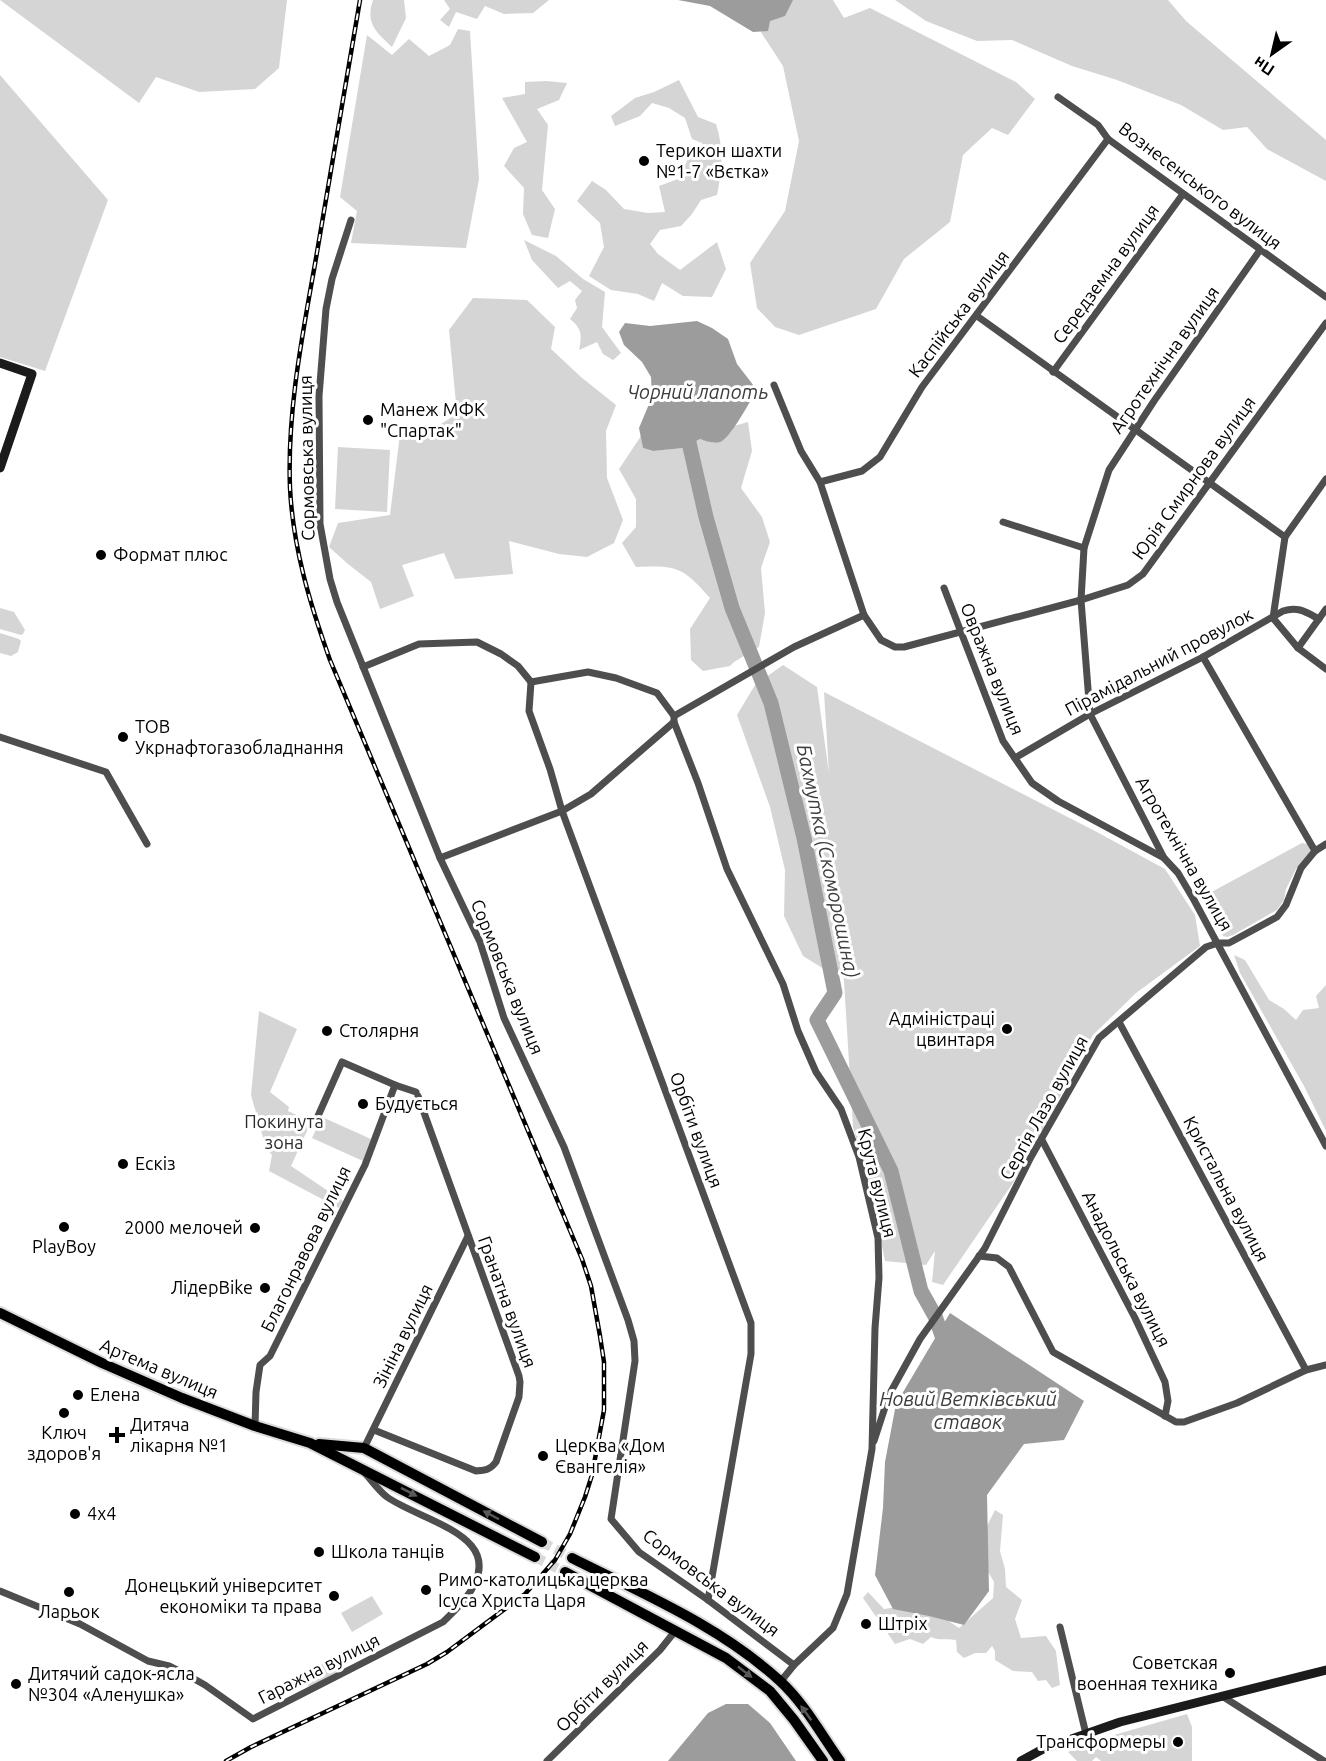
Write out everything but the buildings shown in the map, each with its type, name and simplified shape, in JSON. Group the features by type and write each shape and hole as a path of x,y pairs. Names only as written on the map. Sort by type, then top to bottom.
{"main road":[{"name":"Артема вулиця","path":"0,1313 133,1377 255,1426 310,1443 535,1557"},
{"name":"Артема вулиця","path":"310,1443 364,1448 542,1542"},
{"path":"357,1466 363,1454 380,1456"},
{"path":"572,1558 704,1626 735,1646 781,1681 840,1761"},
{"path":"565,1572 726,1658 770,1691 823,1761"}],"street":[{"name":"Вознесенського вулиця","path":"1058,97 1098,125 1108,139 1326,297"},
{"name":"Каспійська вулиця","path":"820,482 862,471 880,457 922,387 1108,139"},
{"name":"Середземна вулиця","path":"1053,372 1184,194"},
{"name":"Сормовська вулиця","path":"351,220 332,279 326,309 319,396 320,524 330,579 363,668 440,858 480,942 504,1018 564,1147 628,1320 634,1341 635,1361 611,1519 639,1552 708,1600 794,1665"},
{"name":"Агротехнічна вулиця","path":"1260,250 1134,431 1105,477 1084,548 1081,600 1090,714 1164,858 1178,873 1218,943 1326,1146"},
{"path":"977,316 1134,431 1285,537"},
{"name":"Юрія Смирнова вулиця","path":"864,615 881,640 895,647 904,647 1081,600 1128,585 1143,574 1326,323"},
{"path":"0,363 32,374 0,468"},
{"path":"440,858 562,811 591,794 674,719 794,647 864,615 820,482 801,451 774,385"},
{"path":"1326,479 1285,537 1273,618 1298,648 1326,669"},
{"path":"1003,522 1084,548"},
{"name":"Овражна вулиця","path":"944,588 1003,741 1032,783 1058,801 1164,858"},
{"name":"Пірамідальний провулок","path":"1015,758 1090,714 1203,657 1292,608 1301,609 1319,619"},
{"path":"1298,648 1326,609"},
{"path":"363,668 419,644 477,642 518,666 531,682"},
{"path":"1203,657 1315,851 1326,844"},
{"name":"Крута вулиця","path":"531,682 595,672 642,686 657,693 667,704 699,783 727,869 783,984 798,1031 816,1072 841,1109 859,1157 878,1238 879,1278 874,1328 872,1449 847,1594 833,1629 794,1665 781,1681"},
{"name":"Орбіти вулиця","path":"531,682 529,711 562,811 751,1323 751,1354 708,1600"},
{"path":"0,737 106,772 147,844"},
{"name":"Сергія Лазо вулиця","path":"872,1449 889,1395 914,1348 979,1256 1099,1038 1206,947 1218,943 1229,943 1277,917 1286,905 1301,868 1315,851"},
{"name":"Кристальна вулиця","path":"1119,1022 1306,1370"},
{"path":"318,1116 342,1062 395,1085"},
{"name":"Гранатна вулиця","path":"374,1430 476,1470 492,1468 519,1397 520,1382 417,1094 395,1085"},
{"name":"Благонравова вулиця","path":"255,1426 260,1365 270,1356 365,1165 395,1085"},
{"name":"Анадольська вулиця","path":"1042,1140 1135,1318 1165,1382 1168,1401 1165,1416"},
{"name":"Зініна вулиця","path":"364,1448 468,1236"},
{"path":"979,1256 997,1258 1009,1267 1053,1352 1176,1422 1184,1422 1237,1403 1306,1370 1326,1365"},
{"name":"Гаражна вулиця","path":"0,1591 80,1624 148,1661 169,1666 189,1676 253,1719 443,1622 466,1599 480,1573 477,1550 466,1538 387,1496 357,1466"},
{"path":"1060,1627 1086,1734"},
{"name":"Орбіти вулиця","path":"547,1761 660,1650 676,1630"},
{"path":"1022,1761 1042,1749 1120,1722 1326,1670"},
{"path":"1222,1696 1324,1761"}],"green space":[{"path":"0,0 287,0 279,68 255,89 199,92 156,77 139,103"},
{"path":"373,0 404,0 406,18 392,47 377,32 371,21"},
{"path":"444,0 549,0 533,13 504,14 485,6 477,19 456,12 449,27 440,20 450,9"},
{"path":"729,0 833,0 844,18 870,8 1016,82 1035,99 1008,135 992,128 963,155 950,222 904,259 876,309 799,335 775,327 757,308 750,263 785,211 799,141 783,66 759,29"},
{"path":"895,0 1168,0 1186,21 1326,140 1326,181 1267,149 1247,127 1223,130 1181,105 1117,80 1072,66 1012,40 977,41 926,21"},
{"path":"458,29 470,31 479,179 466,248 351,243 357,211 340,197 367,35 392,55 409,39 429,56 450,45"},
{"path":"0,75 108,200 45,371 0,357"},
{"path":"679,80 698,117 716,124 721,151 719,186 717,195 701,200 681,226 660,230 650,244 658,254 680,270 717,242 726,269 712,297 683,296 662,283 654,301 638,294 611,290 589,276 604,247 600,223 577,201 592,181 606,190 624,209 648,213 665,212 659,186 678,179 690,155 702,156 702,143 692,139 685,118 669,108 652,103 640,116 615,126 611,116 635,98"},
{"path":"525,82 567,83 559,100 537,109 548,125 542,190 555,209 548,238 532,235 523,214 524,188 504,166 514,148 527,142 502,98 525,94"},
{"path":"524,240 556,256 583,279 605,292 602,327 621,353 613,360 603,354 597,342 579,350 580,333 570,319 577,308 575,300 582,291 570,281 558,288 532,260"},
{"path":"473,298 527,300 555,327 551,349 616,405 606,431 607,478 623,520 614,543 587,557 559,554 509,541 513,574 455,579 444,553 402,565 414,596 380,609 371,582 329,547 338,523 390,515 400,434 436,427 457,414 449,330"},
{"path":"748,422 752,451 741,488 762,517 770,542 761,568 765,613 759,647 730,666 703,671 691,660 690,629 710,598 693,580 678,570 636,567 622,543 636,527 636,499 619,469 641,436 643,448 652,451 683,448 700,439 715,443 730,433 734,426"},
{"path":"338,447 390,450 387,512 335,509"},
{"path":"0,608 14,612 25,630 23,634 0,629"},
{"path":"0,633 21,641 18,652 11,656 0,653"},
{"path":"783,665 817,687 829,773 824,692 1165,869 1195,915 1200,946 1136,993 1093,1035 1019,1174 943,1285 932,1282 935,1251 926,1265 885,1261 868,1178 853,1127 837,868 836,901 842,968 837,977 803,956 784,916 785,870 770,807 737,715 755,685"},
{"path":"1302,843 1307,844 1311,851 1296,869 1286,889 1284,900 1277,910 1233,935 1223,936 1202,899"},
{"path":"1234,955 1245,960 1269,1000 1296,1020 1303,1010 1319,1008 1316,996 1326,985 1326,1131 1304,1086 1240,973"},
{"name":"Покинута зона","path":"259,1011 297,1029 270,1092 289,1107 288,1111 311,1122 291,1166 343,1201 339,1208 269,1171 272,1155 266,1148 251,1095"},
{"name":"Покинута зона","path":"322,1117 371,1139 363,1161 312,1138"},
{"path":"995,1510 1003,1515 1000,1551 1005,1569 1006,1587 1022,1600 1015,1619 1021,1638 1046,1636 1056,1651 1060,1685 1052,1688 1046,1680 1038,1681 1032,1672 1013,1671 995,1660 995,1651 992,1646 986,1653 975,1653 964,1658 957,1652 956,1640 931,1637 923,1644 910,1639 895,1644 863,1598 868,1592 884,1609 903,1606 938,1614 959,1628 993,1598 994,1582 983,1563 982,1542"},
{"path":"372,1596 383,1614 352,1632 341,1613"},
{"path":"331,1659 338,1671 310,1688 302,1676"},
{"path":"1187,1714 1192,1727 1192,1761 1101,1761 1096,1757 1092,1761 1077,1761 1068,1752 1093,1741"}],"water":[{"path":"678,0 793,0 785,16 770,21 768,31 753,32 710,6"},
{"name":"Чорний лапоть","path":"697,321 728,339 737,364 757,390 734,427 720,442 700,439 683,448 653,451 643,448 639,428 652,397 651,377 642,362 624,345 619,332 625,323 650,326"},
{"name":"Новий Ветківський ставок","path":"950,1313 1084,1401 1064,1440 1024,1444 987,1495 989,1591 964,1625 893,1609 875,1575 883,1508 885,1462 896,1404"},
{"path":"726,1704 748,1704 770,1723 796,1761 668,1761 708,1713"}],"waterway":[{"name":"Бахмутка (Скоморошина)","path":"685,425 706,517 732,608 771,703 804,838 835,993 817,1020 891,1171 921,1291 935,1316 946,1347"}],"tunnel":[{"path":"542,1542 572,1558"},
{"path":"535,1557 565,1572"}],"railway":[{"path":"226,1761 427,1664 447,1652 525,1594 555,1560 570,1534 592,1475 604,1410 604,1362 591,1286 582,1259 330,660 309,597 295,532 290,488 290,460 296,375 360,0"}],"place":[{"name":"Терикон шахти №1-7 «Вєтка»","path":"644,161"},
{"name":"Манеж МФК \"Спартак\"","path":"368,420"},
{"name":"Формат плюс","path":"101,555"},
{"name":"ТОВ Укрнафтогазобладнання","path":"123,737"},
{"name":"Адміністраці цвинтаря","path":"1007,1029"},
{"name":"Столярня","path":"327,1031"},
{"name":"Будується","path":"363,1104"},
{"name":"Ескіз","path":"123,1164"},
{"name":"PlayBoy","path":"64,1227"},
{"name":"2000 мелочей","path":"255,1228"},
{"name":"ЛідерBike","path":"265,1288"},
{"name":"Елена","path":"78,1395"},
{"name":"Ключ здоров'я","path":"64,1413"},
{"name":"Дитяча лікарня №1","path":"117,1435"},
{"name":"Церква «Дом Євангелія»","path":"543,1456"},
{"name":"4x4","path":"75,1514"},
{"name":"Школа танців","path":"319,1552"},
{"name":"Римо-католицька церква Ісуса Христа Царя","path":"426,1590"},
{"name":"Ларьок","path":"69,1592"},
{"name":"Донецький університет економіки та права","path":"334,1596"},
{"name":"Штріх","path":"866,1624"},
{"name":"Советская военная техника","path":"1230,1673"},
{"name":"Дитячий садок-ясла №304 «Аленушка»","path":"16,1684"},
{"name":"Трансформеры","path":"1178,1742"}]}
